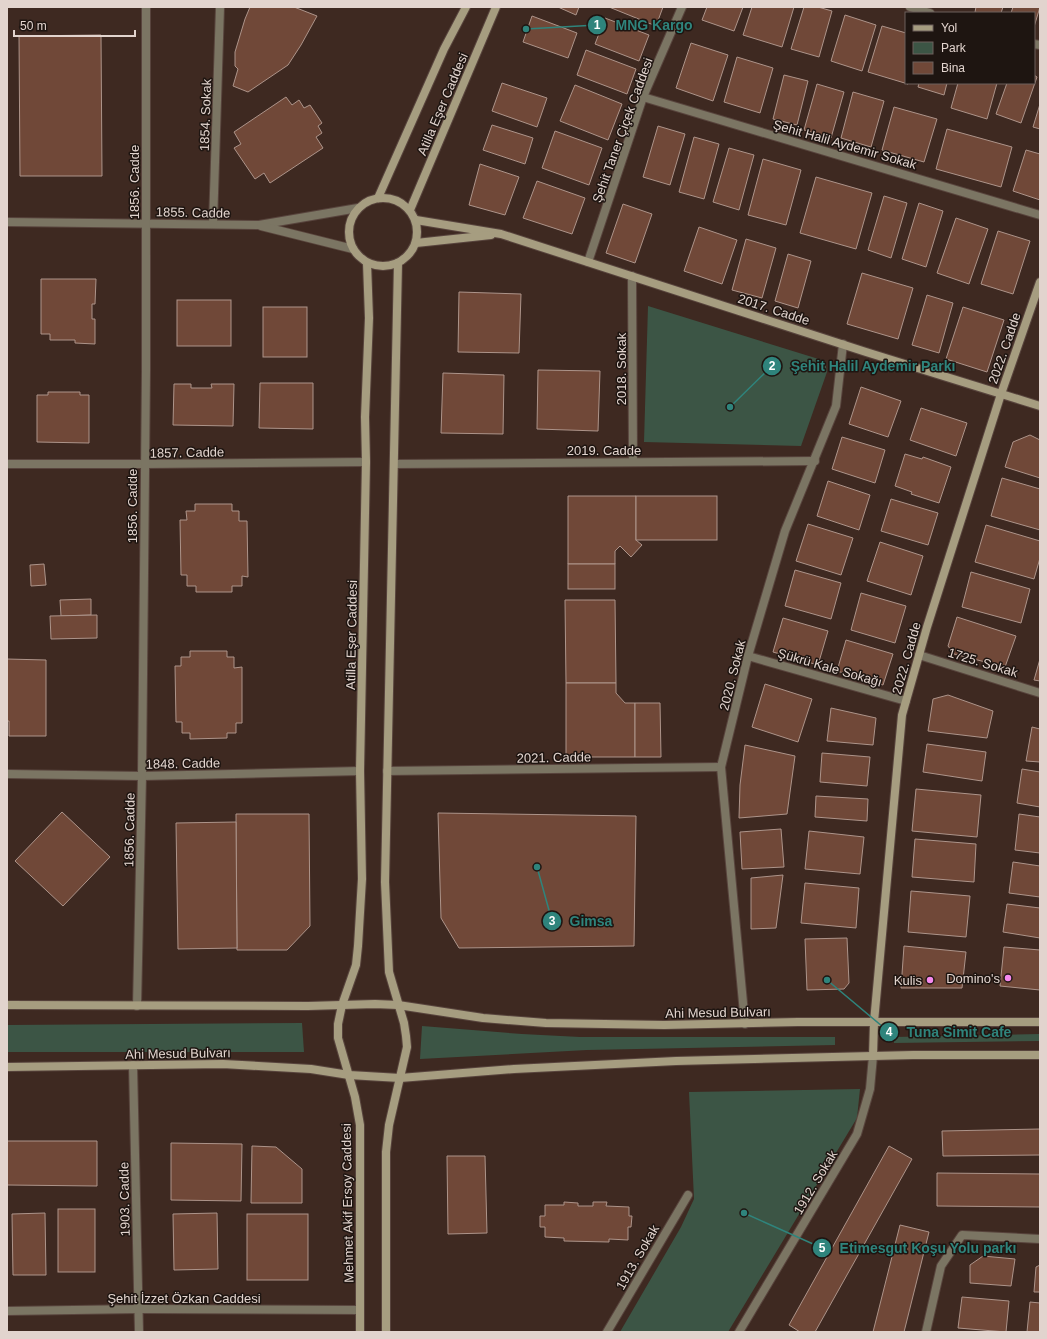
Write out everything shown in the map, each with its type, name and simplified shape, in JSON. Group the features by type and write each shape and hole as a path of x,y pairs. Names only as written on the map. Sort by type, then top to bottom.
{"main road":[{"name":"Atilla Eşer Caddesi","path":"378,198 444,49 466,7"},
{"name":"Atilla Eşer Caddesi","path":"410,210 496,7"},
{"path":"378,198 390,198 401,203 410,210 416,220 418,230 416,243 411,253 402,261 392,266 380,267 367,263 360,258 353,249 349,239 349,226 352,217 358,208 368,201 378,198"},
{"name":"2017. Cadde","path":"416,220 502,234 1040,406"},
{"name":"2017. Cadde","path":"416,243 502,234"},
{"name":"Atilla Eşer Caddesi","path":"342,1006 356,965 362,879 360,771 366,462 365,417 369,318 367,263"},
{"path":"386,1332 386,1152 389,1125 407,1047 406,1036 389,972 385,882 398,263"},
{"name":"2022. Cadde","path":"873,1056 874,1022 902,715 919,655 1001,394 1040,282"},
{"name":"Ahi Mesud Bulvarı","path":"7,1005 398,1005 483,1018 546,1023 664,1025 798,1022 1040,1022"},
{"path":"342,1006 338,1024 338,1038 349,1075"},
{"name":"Ahi Mesud Bulvarı","path":"7,1067 223,1064 311,1069 349,1075 400,1078 514,1069 676,1061 873,1056 1040,1055"},
{"name":"Mehmet Akif Ersoy Caddesi","path":"349,1075 360,1125 360,1332"}],"street":[{"name":"1856. Cadde","path":"137,1006 142,776 146,7"},
{"name":"1854. Sokak","path":"213,224 220,7"},
{"name":"Şehit Taner Çiçek Caddesi","path":"588,262 643,97 682,7"},
{"path":"910,7 927,12"},
{"name":"Şehit Halil Aydemir Sokak","path":"643,97 1040,215"},
{"name":"1855. Cadde","path":"7,222 259,225 358,208"},
{"name":"1855. Cadde","path":"259,225 353,249"},
{"name":"2018. Sokak","path":"632,276 633,462"},
{"name":"2020. Sokak","path":"745,1024 721,766 748,656 785,532 836,406 843,344"},
{"name":"2019. Cadde","path":"394,464 815,461"},
{"name":"1857. Cadde","path":"7,464 366,462"},
{"name":"1725. Sokak","path":"919,655 1040,692"},
{"name":"Şükrü Kale Sokağı","path":"748,656 906,702"},
{"name":"2021. Cadde","path":"387,771 721,766"},
{"name":"1848. Cadde","path":"7,774 142,776 360,771"},
{"name":"1912. Sokak","path":"739,1332 857,1134 870,1089 873,1056"},
{"name":"1903. Cadde","path":"133,1066 139,1332"},
{"name":"1913. Sokak","path":"607,1332 688,1195"},
{"path":"926,1332 940,1266 962,1235 1040,1239"},
{"name":"Şehit İzzet Özkan Caddesi","path":"7,1311 139,1309 360,1310"}],"green space":[{"path":"648,306 825,361 827,372 801,446 644,442"},
{"path":"302,1023 304,1052 7,1052 7,1025"},
{"path":"422,1026 580,1037 835,1037 835,1045 587,1050 420,1059"},
{"path":"1040,1034 1040,1041 894,1043 894,1037"},
{"path":"860,1089 857,1118 728,1332 620,1332 681,1227 694,1199 689,1092"}],"building":[{"path":"250,7 294,7 317,16 288,65 248,92 233,86 238,69 235,66 235,52"},
{"path":"558,7 579,7 576,15"},
{"path":"609,7 663,7 656,26"},
{"path":"707,7 743,7 734,31 702,20"},
{"path":"752,7 794,7 782,47 743,35"},
{"path":"804,7 818,7 832,11 819,57 791,49"},
{"path":"976,7 1003,7 1001,12 975,12"},
{"path":"1013,7 1040,7 1035,24 1035,12 1011,12"},
{"path":"845,15 876,25 862,71 831,61"},
{"path":"532,16 577,33 568,58 523,42"},
{"path":"605,18 649,35 639,61 595,44"},
{"path":"882,26 905,33 905,83 868,72"},
{"path":"101,35 102,176 20,176 19,36"},
{"path":"691,43 728,55 713,101 676,88"},
{"path":"586,50 636,69 627,94 577,75"},
{"path":"737,57 773,68 760,113 724,102"},
{"path":"784,75 808,81 797,125 773,119"},
{"path":"502,83 547,98 537,127 492,111"},
{"path":"817,84 844,92 831,138 804,130"},
{"path":"919,84 947,84 944,95 918,87"},
{"path":"958,84 997,84 987,119 951,108"},
{"path":"1007,84 1035,84 1021,123 996,114"},
{"path":"575,85 622,104 608,140 560,121"},
{"path":"853,92 884,101 871,147 841,138"},
{"path":"286,97 292,105 299,100 304,108 310,105 322,123 318,126 322,133 316,137 323,148 270,183 264,173 255,179 234,148 241,144 234,132"},
{"path":"1040,104 1040,129 1033,127"},
{"path":"894,107 937,119 924,162 882,150"},
{"path":"492,125 533,138 525,164 483,150"},
{"path":"658,126 685,134 670,185 643,177"},
{"path":"947,129 1012,147 1001,187 936,169"},
{"path":"555,131 602,148 589,185 542,168"},
{"path":"694,137 719,144 704,199 679,192"},
{"path":"729,148 754,155 739,210 713,202"},
{"path":"1026,150 1040,154 1040,200 1013,191"},
{"path":"763,159 801,170 786,225 748,215"},
{"path":"480,164 519,177 505,215 469,205"},
{"path":"816,177 872,193 856,249 800,233"},
{"path":"537,181 585,198 572,234 523,218"},
{"path":"884,196 907,203 891,258 868,250"},
{"path":"919,203 943,211 926,267 902,259"},
{"path":"623,204 652,214 635,263 606,253"},
{"path":"956,218 988,229 969,284 937,273"},
{"path":"699,227 737,240 722,284 684,271"},
{"path":"998,231 1030,241 1013,294 981,284"},
{"path":"746,239 776,248 762,298 732,290"},
{"path":"788,254 811,261 798,308 775,301"},
{"path":"862,273 913,288 898,339 847,324"},
{"path":"41,279 96,279 95,304 92,304 92,319 95,319 95,344 75,343 75,340 50,340 50,334 41,334"},
{"path":"459,292 521,294 519,353 458,352"},
{"path":"927,295 953,303 939,353 912,345"},
{"path":"177,300 231,300 231,346 177,346"},
{"path":"263,307 307,307 307,357 263,357"},
{"path":"963,307 1004,320 987,372 946,359"},
{"path":"538,370 600,371 598,431 537,429"},
{"path":"443,373 504,375 503,434 441,433"},
{"path":"260,383 313,383 313,429 259,428"},
{"path":"174,384 191,384 191,388 212,388 211,384 234,384 233,426 173,425"},
{"path":"861,387 901,401 888,437 849,424"},
{"path":"48,392 80,392 80,395 89,395 89,443 37,442 37,395 48,395"},
{"path":"921,408 967,423 956,456 910,440"},
{"path":"1030,435 1040,440 1040,478 1005,467 1013,442"},
{"path":"842,437 885,450 875,483 832,469"},
{"path":"905,454 922,459 923,457 951,467 939,503 911,494 912,492 895,486"},
{"path":"1002,478 1040,489 1040,530 991,516"},
{"path":"828,481 870,495 859,530 817,516"},
{"path":"568,496 636,496 636,540 642,545 631,557 620,546 615,551 615,564 568,564"},
{"path":"636,496 717,496 717,540 636,540"},
{"path":"891,499 938,513 928,545 881,531"},
{"path":"195,504 232,504 232,511 239,511 239,521 247,521 248,577 242,576 242,586 232,586 232,592 196,592 196,586 187,586 187,575 181,575 180,520 187,520 186,511 195,511"},
{"path":"808,524 853,538 841,575 796,561"},
{"path":"986,525 1040,541 1040,558 1034,579 975,562"},
{"path":"880,542 923,556 911,595 867,581"},
{"path":"44,564 46,585 31,586 30,565"},
{"path":"568,564 615,564 615,589 568,589"},
{"path":"795,570 841,583 831,619 785,606"},
{"path":"971,572 1030,589 1021,623 962,607"},
{"path":"861,593 906,606 895,643 851,630"},
{"path":"91,599 91,615 61,616 60,600"},
{"path":"565,600 615,600 616,683 566,683"},
{"path":"97,615 97,638 51,639 50,616"},
{"path":"957,617 1016,636 1005,667 954,654 948,646"},
{"path":"783,618 828,631 818,665 773,652"},
{"path":"846,640 893,654 883,685 837,671"},
{"path":"190,651 227,651 227,657 234,657 234,668 242,667 242,723 236,723 236,733 227,733 227,738 190,739 190,733 182,733 182,722 176,722 175,666 181,666 181,657 190,657"},
{"path":"7,659 46,660 46,736 9,736 9,721 7,721"},
{"path":"1040,659 1040,681 1034,680"},
{"path":"566,683 616,683 616,693 625,703 635,703 635,757 566,757"},
{"path":"765,684 812,699 798,742 752,727"},
{"path":"948,695 993,711 987,738 928,731 933,699"},
{"path":"635,703 660,703 661,757 635,757"},
{"path":"831,708 876,718 873,745 827,741"},
{"path":"1032,727 1040,729 1040,762 1026,761"},
{"path":"927,744 986,752 982,781 923,772"},
{"path":"745,745 795,756 787,814 739,818 740,785"},
{"path":"822,753 870,757 867,786 820,782"},
{"path":"1022,769 1040,772 1040,807 1017,803"},
{"path":"916,789 981,795 977,837 912,831"},
{"path":"816,796 868,799 867,821 815,817"},
{"path":"62,812 110,857 63,906 15,861"},
{"path":"438,813 636,816 634,946 459,948 441,918"},
{"path":"236,814 309,814 310,926 287,950 237,950"},
{"path":"1019,814 1040,817 1040,853 1015,850"},
{"path":"236,822 237,948 178,949 176,823"},
{"path":"781,829 784,867 742,869 740,832"},
{"path":"809,831 864,837 860,874 805,869"},
{"path":"915,839 976,844 974,882 912,877"},
{"path":"1013,862 1040,866 1040,897 1009,893"},
{"path":"783,875 776,928 751,929 751,878"},
{"path":"805,883 859,888 856,928 801,923"},
{"path":"911,891 970,896 966,937 908,932"},
{"path":"1007,904 1040,908 1040,938 1003,932"},
{"path":"847,938 849,983 844,989 807,990 805,939"},
{"path":"904,946 966,952 962,988 901,988"},
{"path":"1004,947 1040,950 1040,990 1000,986"},
{"path":"1040,1129 1040,1155 943,1156 942,1131"},
{"path":"7,1141 97,1141 97,1186 7,1185"},
{"path":"171,1143 242,1144 241,1201 171,1200"},
{"path":"252,1146 276,1147 302,1169 302,1203 251,1203"},
{"path":"889,1146 912,1159 815,1332 800,1332 789,1325"},
{"path":"447,1156 485,1156 487,1233 448,1234"},
{"path":"937,1173 1040,1174 1040,1207 937,1206"},
{"path":"564,1202 578,1203 578,1206 593,1206 593,1202 607,1202 606,1206 629,1207 629,1216 632,1216 631,1227 628,1227 628,1240 609,1239 609,1242 564,1241 564,1238 545,1237 545,1227 540,1227 540,1216 545,1216 545,1205 564,1205"},
{"path":"58,1209 95,1209 95,1272 58,1272"},
{"path":"45,1213 46,1275 13,1275 12,1214"},
{"path":"217,1213 218,1269 174,1270 173,1214"},
{"path":"247,1214 308,1214 308,1280 247,1280"},
{"path":"900,1225 929,1232 904,1332 873,1332"},
{"path":"983,1256 1015,1259 1011,1286 970,1283 970,1265"},
{"path":"1040,1265 1040,1292 1034,1292 1036,1267"},
{"path":"962,1297 1009,1301 1006,1332 958,1328"},
{"path":"1030,1302 1040,1303 1040,1332 1027,1332"}],"place":[{"name":"MNG Kargo","path":"526,29"},
{"name":"Şehit Halil Aydemir Parkı","path":"730,407"},
{"name":"Gimsa","path":"537,867"},
{"name":"Domino's","path":"1008,978"},
{"name":"Tuna Simit Cafe","path":"827,980"},
{"name":"Kulis","path":"930,980"},
{"name":"Etimesgut Koşu Yolu parkı","path":"744,1213"}]}
